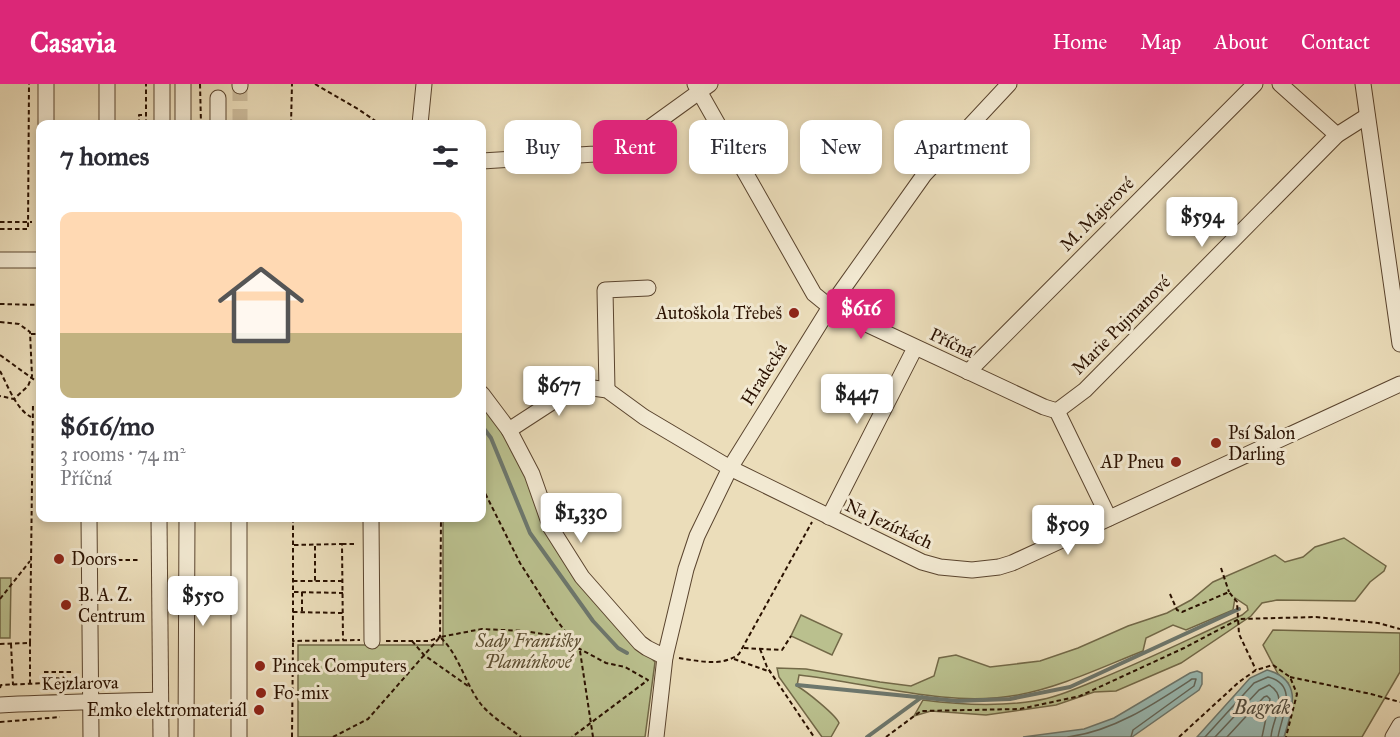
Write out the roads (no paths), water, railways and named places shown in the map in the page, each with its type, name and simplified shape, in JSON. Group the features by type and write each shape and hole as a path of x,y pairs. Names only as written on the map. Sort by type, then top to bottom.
{"street":[{"path":"46,84 46,120"},
{"path":"107,84 107,120"},
{"path":"158,120 162,84"},
{"path":"183,84 183,120"},
{"path":"420,120 424,84"},
{"name":"Hradecká","path":"656,737 665,657 676,604 697,536 730,468 830,307 924,175 1009,84"},
{"name":"M. Majerové","path":"968,372 1255,84"},
{"path":"1280,84 1337,135"},
{"path":"1362,84 1400,344"},
{"path":"486,161 595,154 631,141 701,87"},
{"name":"Příčná","path":"701,87 814,294 830,307 915,348 1057,411"},
{"path":"218,98 218,120"},
{"name":"Marie Pujmanové","path":"1057,411 1085,390 1337,135 1367,116"},
{"path":"0,260 36,260"},
{"path":"509,430 569,391 586,387 607,390 605,290 648,288"},
{"path":"823,514 915,348"},
{"name":"Na Jezírkách","path":"607,390 644,417 730,468 823,514 922,562 940,567 972,570 1012,563 1400,384"},
{"path":"486,399 509,430 532,474 551,528 582,577 640,643 665,657"},
{"path":"1057,411 1109,518"},
{"path":"89,522 91,737"},
{"path":"159,522 161,737"},
{"path":"186,737 187,522"},
{"path":"239,522 239,737"},
{"path":"371,522 372,640"},
{"name":"Kejzlarova","path":"0,705 68,701 160,700"},
{"path":"1393,737 1400,725"}],"water":[{"name":"Bagrák","path":"1267,670 1279,675 1291,688 1292,707 1284,737 1197,737 1250,678"},
{"path":"1197,671 1202,673 1202,684 1199,690 1132,737 1023,737 1084,729 1114,718"}],"waterway":[{"path":"486,431 491,438 530,533 593,621 618,648 627,653"},
{"path":"797,685 957,701 1010,699 1070,687 1239,609"},
{"path":"867,737 922,697"}],"tunnel":[{"path":"240,86 240,120"}],"place":[{"name":"Autoškola Třebeš","path":"794,313"},
{"name":"Psí Salon Darling","path":"1216,443"},
{"name":"AP Pneu","path":"1176,462"},
{"name":"Doors","path":"59,559"},
{"name":"B. A. Z. Centrum","path":"66,605"},
{"name":"Pincek Computers","path":"260,666"},
{"name":"Fo-mix","path":"261,693"},
{"name":"Emko elektromateriál","path":"259,710"}],"park label":[{"name":"Sady Františky Plamínkové","path":"528,651"}]}
